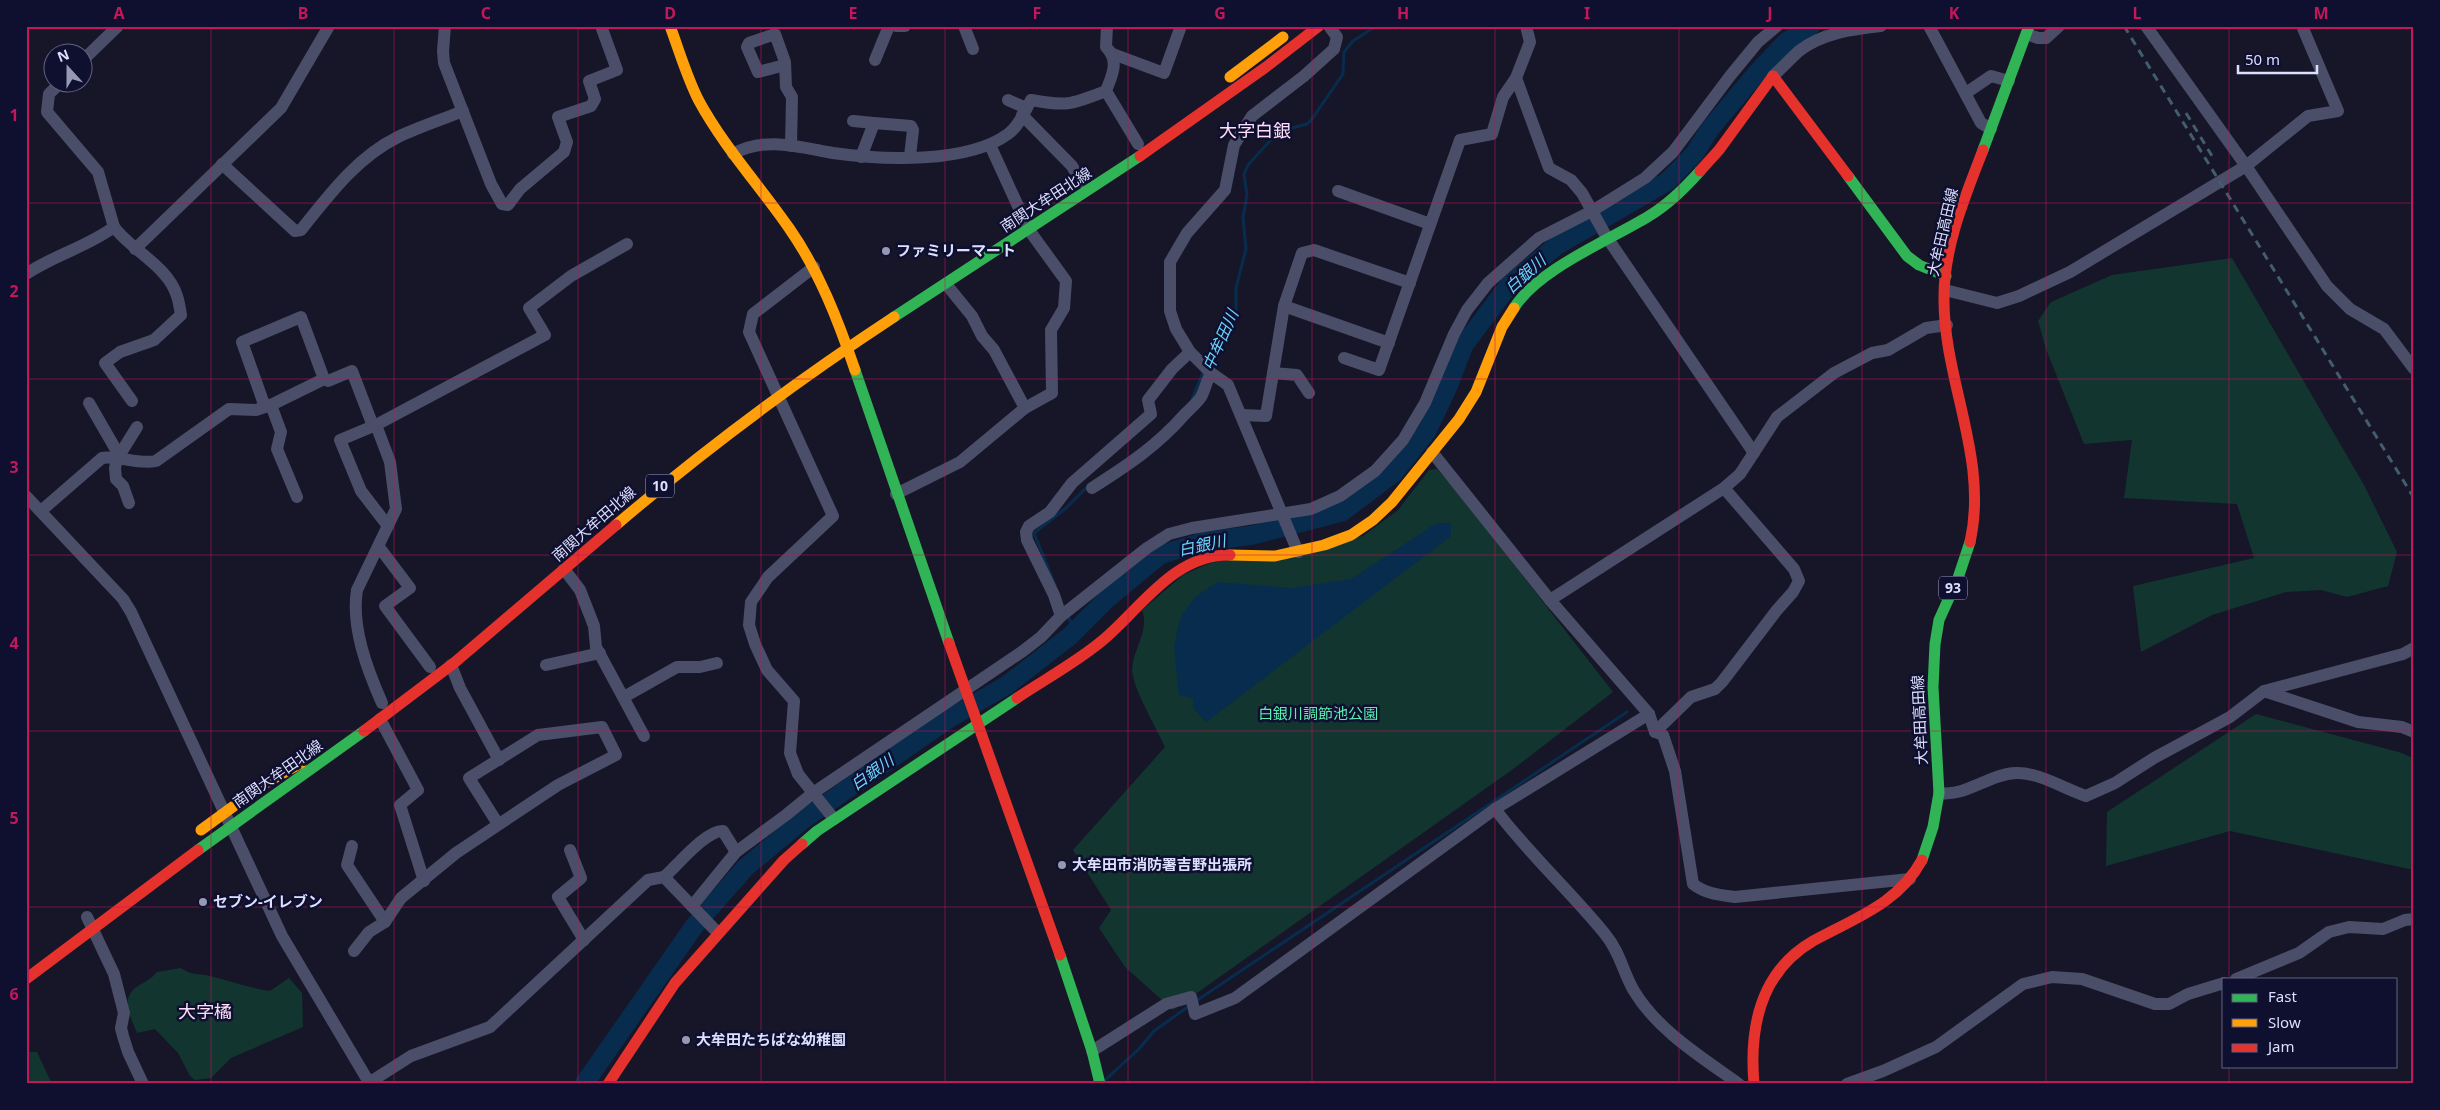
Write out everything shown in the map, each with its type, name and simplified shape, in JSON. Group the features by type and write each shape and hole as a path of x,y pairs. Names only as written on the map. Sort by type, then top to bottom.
{"main road":[{"path":"670,26 698,99 715,128 790,229 814,267 843,334 896,494 978,720 1092,1051 1100,1084"},
{"name":"南関大牟田北線","path":"942,271 1027,224 1150,150 1266,67 1319,26"},
{"name":"大牟田高田線","path":"1754,1084 1751,1064 1752,1033 1764,993 1778,972 1810,943 1874,910 1910,879 1920,862 1937,812 1939,794 1932,693 1938,621 1950,596 1970,542 1974,516 1975,471 1972,446 1951,360 1947,324 1946,276 1962,205 2028,30"},
{"path":"1220,84 1290,32"},
{"path":"608,1084 675,983 784,860 832,817 978,720 1102,641 1174,573 1196,561 1222,555 1275,556 1297,548 1351,535 1373,520 1392,502 1459,418 1476,392 1498,335 1520,300 1535,285 1560,267 1607,238 1651,215 1684,190 1720,150 1773,76 1906,256 1919,265 1946,276"},
{"name":"南関大牟田北線","path":"703,439 946,284 1081,182 1197,101"},
{"name":"南関大牟田北線","path":"26,979 88,920 312,770 380,719 447,661 564,569 674,475 778,391 798,368"},
{"name":"南関大牟田北線","path":"194,835 264,784 307,760 430,667 447,661"}],"street":[{"path":"92,51 118,26"},
{"path":"135,249 288,99 329,26"},
{"path":"445,26 444,63 491,184 502,204 508,205 520,189 564,152 567,142 558,117 591,106 595,99 588,81 617,70 601,26"},
{"path":"875,60 889,26"},
{"path":"896,26 905,26"},
{"path":"964,26 972,49"},
{"path":"1107,26 1106,47 1113,54 1164,73 1181,26"},
{"path":"1297,548 1228,385 1207,369 1190,352 1176,329 1170,311 1170,262 1187,233 1225,190 1234,145 1252,116 1304,76 1334,49 1337,37 1329,26"},
{"path":"1344,358 1378,370 1460,140 1492,134 1503,97 1516,78 1530,42 1526,26"},
{"path":"694,909 736,852 814,794 967,691 1041,637 1064,613 1147,548 1168,534 1192,528 1284,515 1311,509 1340,496 1375,471 1403,440 1425,403 1454,334 1467,310 1488,283 1539,238 1593,213 1645,178 1673,152 1758,42 1777,26"},
{"path":"1773,76 1800,50 1823,38 1848,30 1881,26"},
{"path":"1929,26 1966,93 1980,123 1991,129"},
{"path":"2028,30 2038,38 2046,38 2059,26"},
{"path":"2146,26 2246,166 2327,286 2350,309 2384,329 2414,369"},
{"path":"1945,290 1997,302 2020,296 2070,272 2246,166 2308,116 2338,111 2302,26"},
{"path":"1106,92 1115,67 1113,54"},
{"path":"785,65 786,87 792,97 791,146"},
{"path":"1966,93 1991,76 2009,80"},
{"path":"1516,78 1550,168 1571,180 1582,193 1607,238 1754,454"},
{"path":"51,92 49,94 47,112 98,172 114,227 123,239 154,263 172,285 177,295 181,315 154,340 120,352 105,363 132,401"},
{"path":"733,154 748,146 775,144 861,157 968,153 990,145 1009,133 1031,100 1058,105 1070,104 1106,92"},
{"path":"1106,92 1138,144"},
{"path":"1008,100 1024,112 1072,166 1081,182"},
{"path":"222,164 295,231 301,230 339,183 374,152 397,138 463,111"},
{"path":"853,121 911,126 913,130 910,156"},
{"path":"861,157 874,123"},
{"path":"896,494 960,462 1025,408 1052,393 1051,330 1057,316 1064,308 1066,281 1027,224 990,145"},
{"path":"1338,191 1430,224"},
{"path":"26,274 47,260 96,240 114,227"},
{"path":"388,526 361,491 340,440 374,425 545,335 529,308 571,276 627,244"},
{"path":"1242,415 1266,416 1284,306 1302,253 1314,250 1410,284"},
{"path":"814,267 753,314 749,332 778,391 833,516 763,583 751,602 749,625 767,670 794,701 790,753 798,774 832,817"},
{"path":"946,284 972,316 982,336 994,350 1025,408"},
{"path":"1284,306 1389,342"},
{"path":"297,497 277,449 282,432 268,406 242,342 301,317 324,379"},
{"path":"1550,600 1724,488 1740,474 1777,417 1834,372 1872,353 1888,350 1926,328 1947,324"},
{"path":"1064,613 1027,540 1026,532 1030,526 1050,512 1072,484 1151,414 1148,400 1153,391 1190,352"},
{"path":"1092,488 1122,469 1131,460 1151,449 1169,432 1201,397 1207,369"},
{"path":"42,510 102,458 118,457 143,464 156,461 229,409 256,410 324,379 328,381 352,371 390,462 394,486 396,509 357,590 356,600 357,622 366,661 382,703"},
{"path":"1273,373 1297,375 1309,393"},
{"path":"90,403 118,457"},
{"path":"129,503 123,486 116,479 115,468 118,457 137,427"},
{"path":"1432,452 1550,600 1649,714 1655,732"},
{"path":"1655,732 1691,697 1716,689 1793,592 1799,581 1794,569 1724,488"},
{"path":"26,496 42,510 123,599 131,612 282,936 369,1083 411,1056 490,1027 648,880 664,877 698,843 717,831 722,831 736,852"},
{"path":"379,546 410,588 385,606 430,667"},
{"path":"564,569 580,590 594,626 596,647 644,736"},
{"path":"1939,794 1952,795 1994,778 2016,773 2033,775 2086,796 2115,783 2154,758 2230,717 2264,691 2403,654 2414,648"},
{"path":"546,665 600,653"},
{"path":"447,661 500,760"},
{"path":"624,697 677,667 700,667 716,663"},
{"path":"2264,691 2358,722 2402,726 2414,732"},
{"path":"1092,1051 1166,1004 1191,997 1195,1014 1235,998 1495,809 1649,714"},
{"path":"380,719 418,790 400,805 424,881"},
{"path":"354,951 369,932 385,922 401,898 456,853 558,785 616,755 602,727 538,735 469,778 498,824"},
{"path":"1655,732 1663,735 1675,771 1693,884 1700,890 1735,897 1910,879"},
{"path":"1495,809 1543,867 1616,947 1634,990 1643,1004 1672,1032 1739,1084"},
{"path":"352,846 347,865 385,922"},
{"path":"570,850 581,878 558,897 584,940"},
{"path":"664,877 718,933"},
{"path":"2238,978 2299,953 2329,932 2349,927 2383,929 2414,918"},
{"path":"88,920 114,974 124,1013 121,1028 123,1036 128,1052 143,1084"},
{"path":"1847,1084 1883,1071 1936,1047 2023,984 2052,976 2082,979 2155,1004 2169,1004 2188,994 2222,984"}],"green space":[{"path":"2232,258 2364,485 2397,552 2388,586 2347,597 2321,590 2286,592 2212,615 2141,652 2133,586 2254,558 2237,504 2124,498 2132,440 2084,444 2046,349 2038,321 2051,302 2112,275"},
{"name":"白銀川調節池公園","path":"1437,469 1460,495 1613,692 1516,767 1173,1010 1125,967 1099,928 1111,910 1073,850 1165,747 1140,697 1133,677 1133,662 1144,625 1142,610 1183,575 1210,563 1363,536 1398,510 1429,470"},
{"path":"2256,714 2402,753 2414,759 2414,870 2230,831 2106,866 2107,812"},
{"path":"181,968 192,973 270,991 289,978 302,993 303,1027 231,1058 211,1078 195,1080 190,1076 178,1053 155,1029 137,1033 128,1008 129,996 138,986 157,972"},
{"path":"26,1052 37,1052 52,1084 26,1084"}],"water":[{"path":"1437,523 1451,523 1451,536 1206,722 1193,708 1193,698 1179,695 1174,647 1180,619 1194,598 1217,582 1292,588 1351,579"}],"waterway":[{"name":"中牟田川","path":"1207,365 1236,310 1236,288 1246,249 1243,218 1247,195 1244,174 1248,165 1278,132 1307,124 1312,119 1343,74 1344,52 1353,41 1376,26"},
{"name":"白銀川","path":"584,1084 695,925 745,868 804,819 950,718 1007,685 1070,636 1107,599 1160,555 1202,542 1253,535 1342,512 1394,473 1427,431 1447,389 1464,345 1509,285 1556,246 1668,181 1695,153 1709,130 1755,75 1786,42 1811,26"},
{"name":"中牟田川","path":"1192,399 1204,370"},
{"name":"中牟田川","path":"1055,585 1034,533 1066,508 1089,485"},
{"name":"中牟田川","path":"1068,616 1075,631"},
{"path":"1196,1001 1627,712"},
{"path":"1104,1081 1139,1049 1154,1031 1189,1006"}],"railway":[{"path":"2124,26 2414,498"},
{"path":"2186,113 2212,156"}],"traffic: fast":[{"path":"1983,150 2029,26"},
{"path":"894,317 1140,156"},
{"path":"1514,308 1525,294 1557,268 1656,211 1689,184 1700,171"},
{"path":"1848,176 1907,256 1919,265 1946,276"},
{"path":"855,370 949,643"},
{"path":"1922,860 1933,827 1939,793 1933,687 1935,644 1939,620 1958,578 1970,542"},
{"path":"802,844 817,831 1017,698"},
{"path":"198,850 364,731"},
{"path":"1060,955 1092,1051 1100,1084"}],"traffic: slow":[{"path":"670,26 691,83 709,118 778,212 810,261 835,314 855,370"},
{"path":"1230,77 1283,37"},
{"path":"1230,555 1275,556 1324,545 1351,535 1373,520 1392,502 1459,419 1476,392 1502,327 1514,308"},
{"path":"616,525 752,416 894,317"},
{"path":"201,830 264,784 301,763"}],"traffic: jam":[{"path":"1140,156 1266,67 1319,26"},
{"path":"1700,171 1719,150 1773,76 1848,176"},
{"path":"1970,542 1974,511 1974,480 1970,449 1950,358 1944,297 1945,278 1952,240 1983,150"},
{"path":"364,731 454,663 616,525"},
{"path":"1017,698 1093,648 1175,573 1192,563 1210,557 1230,555"},
{"path":"949,643 1060,955"},
{"path":"608,1084 675,983 784,860 802,844"},
{"path":"26,979 198,850"},
{"path":"1754,1084 1753,1063 1756,1022 1770,985 1781,968 1795,954 1813,941 1860,917 1888,899 1901,888 1922,860"}],"place":[{"name":"ファミリーマート","path":"886,251"},
{"name":"大牟田市消防署吉野出張所","path":"1062,865"},
{"name":"セブン-イレブン","path":"203,902"},
{"name":"大牟田たちばな幼稚園","path":"686,1040"}],"district":[{"name":"大字白銀","path":"1255,131"},
{"name":"大字橘","path":"205,1012"}]}
